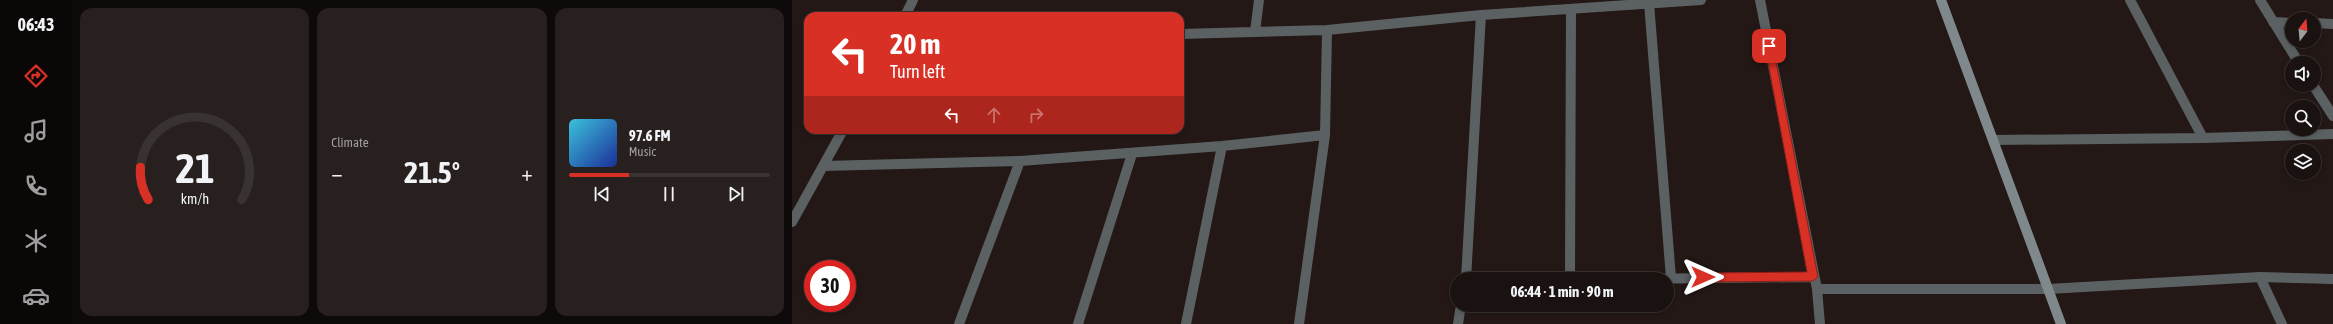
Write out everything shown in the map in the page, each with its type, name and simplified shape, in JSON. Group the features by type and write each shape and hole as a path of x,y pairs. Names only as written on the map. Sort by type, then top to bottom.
{"street":[{"path":"907,12 913,0"},
{"path":"1254,32 1259,0"},
{"path":"1184,34 1327,30 1481,15 1701,0"},
{"path":"1760,0 1813,277 1817,289 1820,324"},
{"path":"1941,0 2061,324"},
{"path":"2130,0 2203,138"},
{"path":"2260,0 2295,56"},
{"path":"1649,3 1671,272"},
{"path":"1570,272 1571,9"},
{"path":"1466,272 1481,15"},
{"path":"2273,22 2285,23"},
{"path":"2321,23 2333,24"},
{"path":"1299,324 1325,134 1327,30"},
{"path":"2318,92 2333,116"},
{"path":"792,222 841,134"},
{"path":"823,166 1020,161 1132,154 1222,146 1325,134"},
{"path":"1993,140 2203,138 2333,134"},
{"path":"1186,324 1222,146"},
{"path":"1078,324 1132,154"},
{"path":"959,324 1020,161"},
{"path":"1674,278 1813,277"},
{"path":"1817,289 2048,289 2260,277 2333,278"},
{"path":"2260,277 2282,324"},
{"path":"1458,324 1460,312"}],"route":[{"path":"1703,277 1813,277 1769,46"}]}
